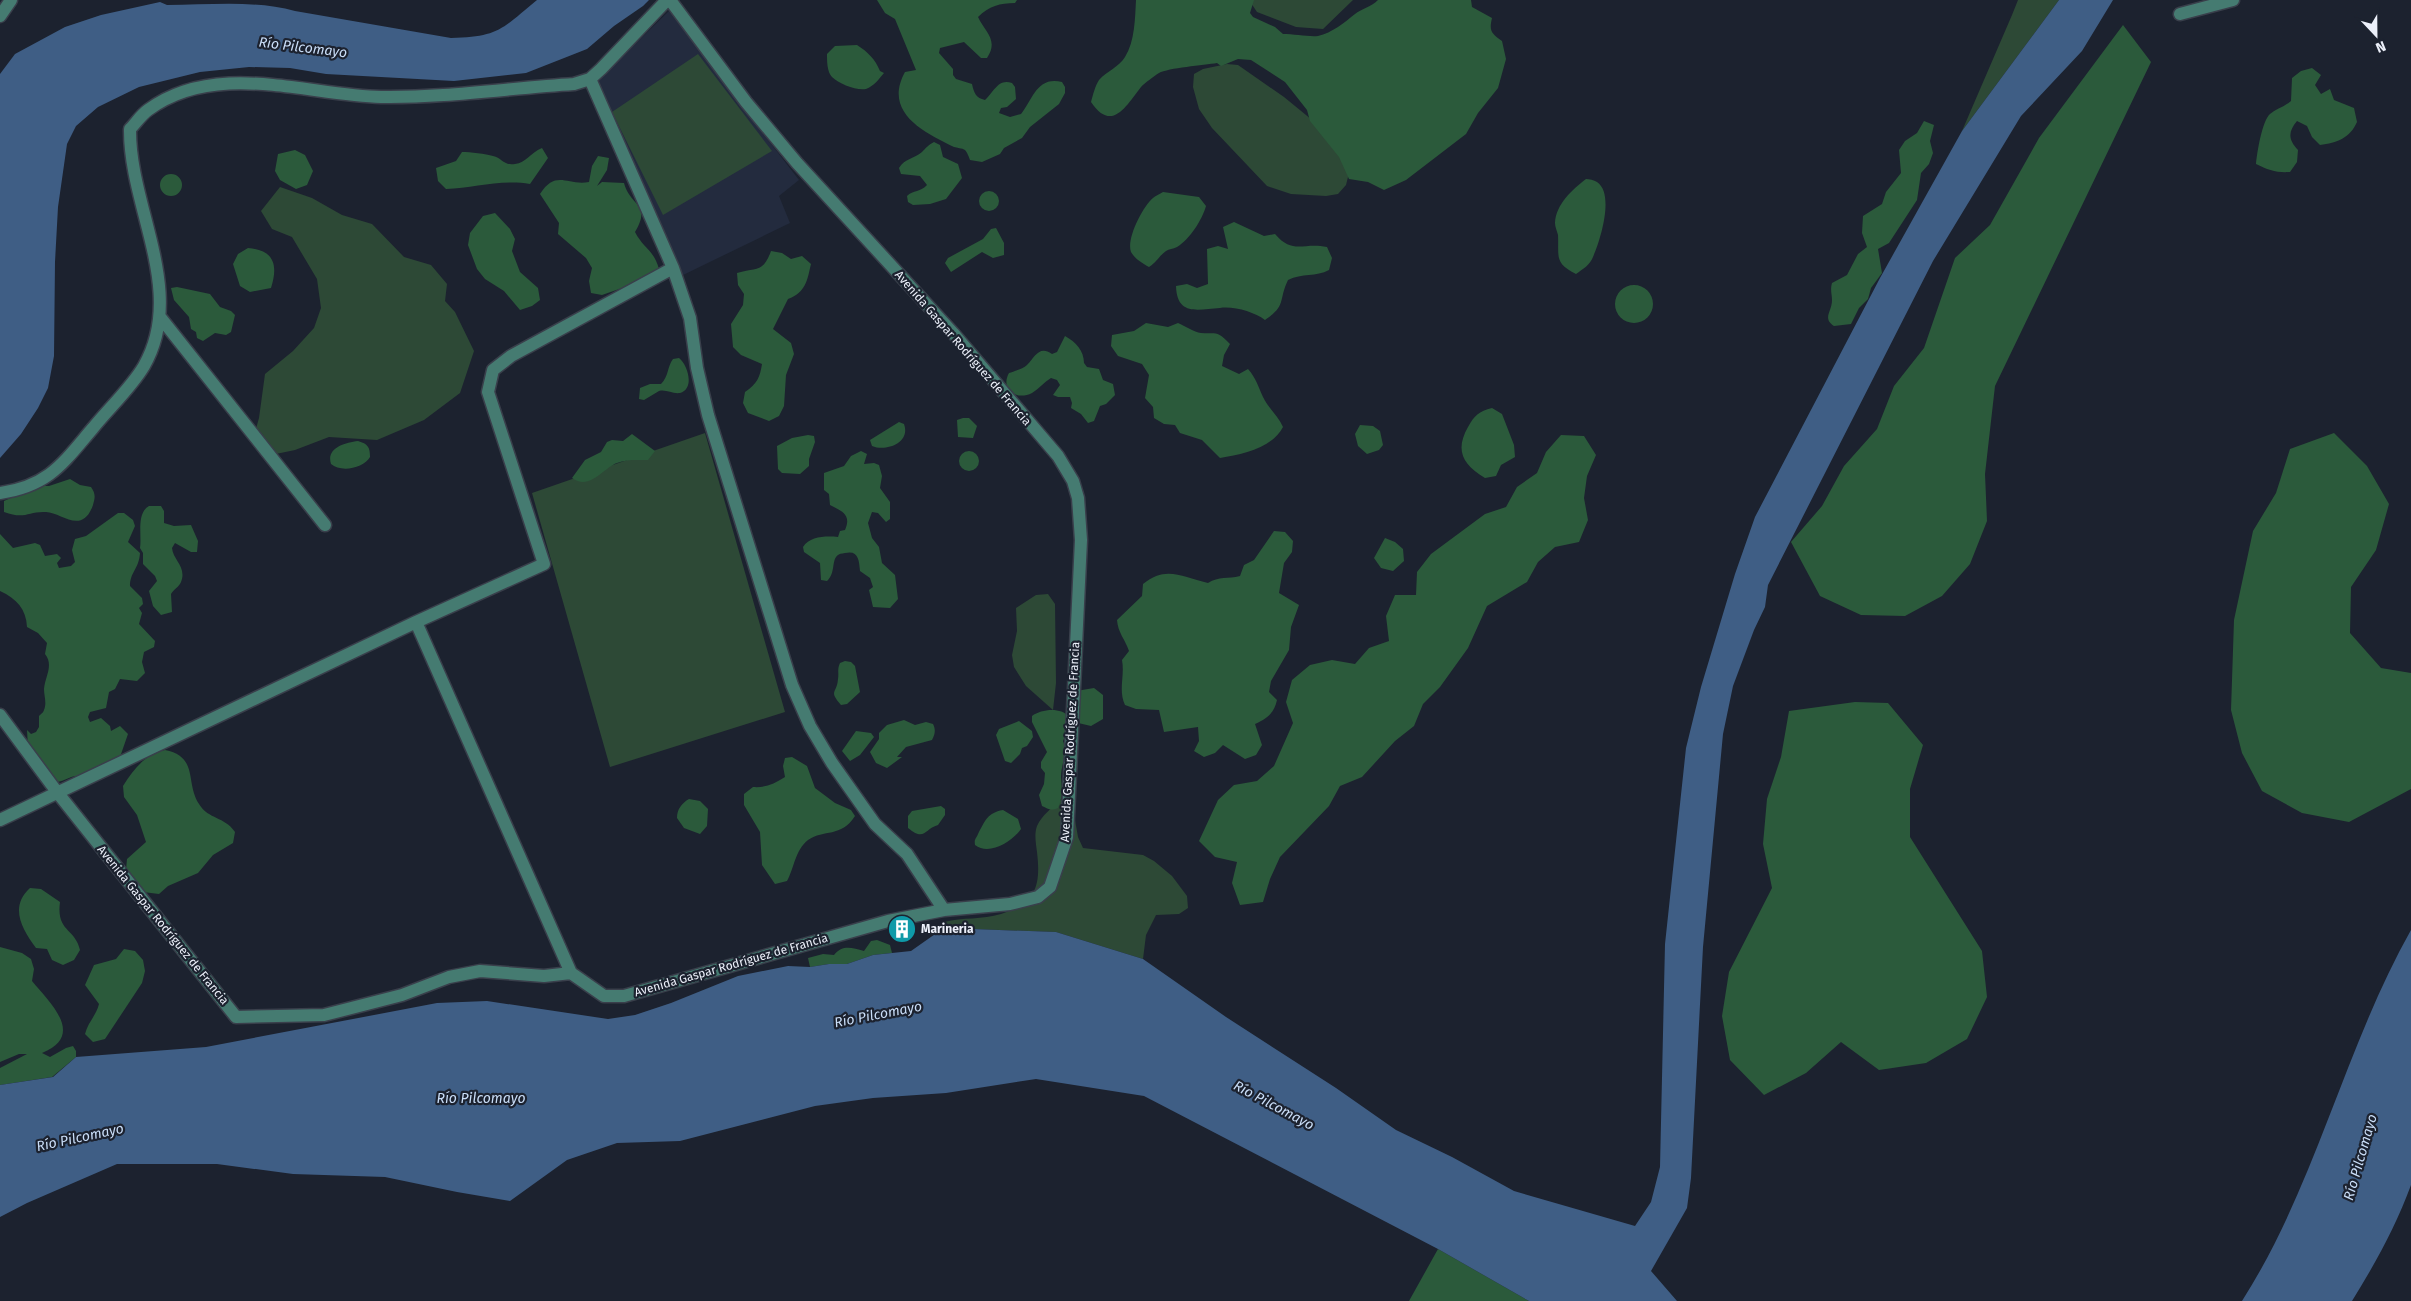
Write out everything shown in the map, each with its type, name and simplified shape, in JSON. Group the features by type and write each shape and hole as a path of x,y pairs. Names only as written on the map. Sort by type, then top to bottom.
{"street":[{"path":"0,16 11,0"},
{"path":"0,494 30,486 56,471 143,367 156,338 160,317 156,261 130,152 130,129 147,110 170,96 198,88 263,82 320,91 380,96 574,84 590,79 668,0"},
{"name":"Avenida Gaspar Rodríguez de Francia","path":"57,792 236,1017 324,1015 402,995 449,977 480,971 544,976 571,973 604,996 624,996 888,921 944,910 1010,904 1038,897 1050,887 1068,837 1081,540 1078,498 1073,481 1058,456 953,333 797,163 746,102 668,0"},
{"path":"2180,14 2233,0"},
{"path":"590,79 673,268 690,318 697,368 708,415 792,685 810,726 832,763 875,824 907,854 944,910"},
{"path":"0,820 416,622 544,564 488,392 493,370 511,356 673,268"},
{"path":"160,317 325,525"},
{"path":"416,622 571,973"},
{"path":"0,715 57,792"}],"shaded area":[{"path":"669,11 799,180 779,196 790,223 681,276 596,82"}],"green space":[{"path":"877,0 1017,0 1015,3 991,8 978,17 990,36 992,46 987,58 981,58 964,42 940,48 939,53 953,69 953,75 956,79 972,84 979,98 985,100 1003,82 1012,83 1015,87 1016,99 1007,107 1001,108 999,113 1010,117 1021,114 1037,90 1047,82 1062,82 1065,87 1065,93 1059,104 1030,127 1022,138 1004,148 1000,154 982,162 970,160 965,150 954,147 930,135 910,119 903,109 899,98 900,86 905,72 916,70 895,19 885,13"},
{"path":"1136,0 1254,0 1250,13 1253,17 1275,27 1283,34 1318,36 1343,24 1357,12 1378,0 1471,0 1472,7 1492,18 1492,31 1502,41 1506,59 1498,88 1478,113 1466,134 1406,180 1384,190 1368,182 1349,179 1339,157 1310,121 1307,110 1285,82 1251,60 1238,59 1221,66 1217,63 1164,71 1143,85 1118,113 1112,116 1099,111 1091,102 1096,85 1099,80 1120,64 1128,51 1134,29"},
{"path":"1249,0 1353,0 1323,29 1296,27 1257,12"},
{"path":"2018,0 2059,0 1962,131 2012,15"},
{"path":"2123,25 2151,62 1995,386 1985,474 1987,521 1970,564 1942,596 1905,616 1861,615 1820,596 1791,542 1822,506 1844,466 1877,429 1894,386 1924,348 1955,258 1990,225 2039,138"},
{"path":"857,45 871,56 880,71 884,73 874,84 866,89 853,88 839,82 830,75 828,69 827,54 835,46"},
{"path":"698,54 772,151 663,215 612,112"},
{"path":"1227,64 1238,65 1284,97 1339,142 1349,173 1346,185 1338,194 1326,196 1291,194 1267,186 1212,128 1199,109 1193,87 1194,74 1203,69"},
{"path":"2312,68 2321,75 2315,85 2321,94 2330,89 2334,100 2354,108 2357,122 2354,128 2342,139 2320,145 2312,137 2307,126 2297,121 2290,136 2298,150 2297,162 2290,172 2273,171 2256,164 2260,138 2267,118 2272,112 2291,101 2292,78 2301,71"},
{"path":"1924,121 1934,125 1930,141 1933,153 1929,164 1921,173 1917,200 1889,243 1878,249 1882,273 1871,288 1868,299 1859,308 1851,324 1834,326 1830,323 1828,317 1832,304 1832,283 1847,275 1858,254 1867,247 1862,233 1863,216 1882,204 1886,192 1901,173 1899,150 1905,141 1917,133"},
{"path":"934,142 940,145 943,157 958,164 962,178 946,199 930,204 913,205 908,202 907,196 927,185 920,176 901,174 899,168 904,162 919,154"},
{"path":"542,148 548,158 530,184 498,183 446,189 438,181 436,168 456,161 462,152 493,156 511,164 522,162"},
{"path":"295,150 305,155 313,171 307,185 296,189 280,180 275,171 278,154"},
{"path":"598,156 609,158 607,170 597,186 602,182 624,183 627,191 641,210 640,223 635,232 654,257 659,269 636,292 625,287 602,295 591,293 589,281 592,268 586,258 558,234 559,223 540,194 546,186 557,180 589,182 592,166"},
{"path":"171,174 179,177 182,185 179,193 171,196 163,193 160,185 163,177"},
{"path":"1586,179 1596,181 1602,188 1605,197 1604,218 1592,260 1576,274 1564,266 1559,259 1558,235 1555,223 1558,210 1562,204 1570,193"},
{"path":"280,187 312,198 342,215 372,224 404,257 431,265 447,284 445,301 455,312 474,351 460,393 424,420 377,440 329,437 295,450 271,455 252,443 259,418 265,374 293,351 314,328 321,308 317,279 292,237 272,229 261,211"},
{"path":"989,191 996,194 999,201 996,208 989,211 982,208 979,201 982,194"},
{"path":"1163,192 1199,197 1206,206 1202,217 1182,244 1166,251 1149,267 1137,259 1131,252 1131,239 1136,223 1149,202"},
{"path":"495,213 510,229 515,239 512,251 520,272 538,288 540,300 532,306 520,310 504,291 485,279 477,269 468,245 470,233 483,216"},
{"path":"1234,222 1264,236 1275,234 1287,244 1293,246 1327,247 1332,258 1329,270 1319,274 1298,276 1288,280 1279,306 1265,320 1244,310 1226,308 1197,310 1185,307 1180,303 1177,296 1176,286 1187,284 1197,288 1208,284 1207,249 1218,246 1228,249 1223,227"},
{"path":"996,228 1004,243 1004,255 993,258 982,252 951,272 945,263 948,258 983,239 991,229"},
{"path":"248,248 264,252 272,261 274,273 271,288 250,292 240,286 233,264 238,254"},
{"path":"771,251 782,253 791,259 802,256 811,264 805,285 799,293 788,299 773,329 791,343 794,354 786,375 784,406 779,416 769,421 748,413 743,403 745,392 757,380 762,364 741,355 733,347 731,324 743,305 744,294 738,285 737,273 759,268 765,263"},
{"path":"1634,285 1641,286 1647,291 1652,297 1652,311 1647,317 1641,322 1634,323 1627,322 1621,317 1616,311 1615,304 1616,297 1621,291 1627,286"},
{"path":"177,287 210,294 220,307 231,311 235,315 231,332 226,335 215,333 203,341 197,338 196,332 191,329 189,317 174,300 171,288"},
{"path":"1146,323 1168,327 1178,323 1201,333 1217,334 1222,337 1230,344 1224,355 1222,366 1239,374 1248,369 1265,401 1283,427 1278,434 1272,440 1256,449 1220,458 1202,440 1180,433 1175,425 1164,424 1154,418 1153,407 1145,398 1149,375 1142,364 1118,356 1111,346 1112,335 1134,331"},
{"path":"1065,336 1079,347 1087,367 1099,369 1103,380 1113,384 1115,395 1106,404 1100,406 1094,421 1088,423 1081,414 1071,408 1070,397 1053,395 1060,385 1057,380 1051,378 1032,393 1020,396 1011,392 1008,388 1007,379 1009,373 1021,369 1040,351 1052,354 1057,352"},
{"path":"679,358 685,366 689,382 685,391 677,393 659,391 644,400 639,399 640,388 650,384 661,384 673,359"},
{"path":"1492,408 1502,414 1514,445 1515,457 1501,465 1496,476 1485,478 1466,462 1463,456 1462,443 1468,427 1475,417 1480,412"},
{"path":"969,418 977,426 973,438 958,437 957,420"},
{"path":"899,422 904,424 905,431 901,441 890,447 878,448 872,446 870,440"},
{"path":"1360,425 1373,426 1380,431 1383,445 1379,450 1367,454 1358,446 1355,434"},
{"path":"705,433 785,712 610,767 532,493"},
{"path":"2334,433 2367,466 2389,504 2376,550 2351,587 2350,633 2381,668 2411,673 2411,789 2349,822 2302,813 2262,791 2242,753 2231,710 2234,620 2253,531 2276,493 2290,449"},
{"path":"632,434 655,451 648,460 628,460 617,463 585,482 572,478 585,460 601,452 607,442 612,440 623,441"},
{"path":"808,435 814,436 815,442 809,459 809,466 800,474 782,473 778,469 777,446 792,438"},
{"path":"1561,435 1584,436 1596,455 1587,476 1584,498 1588,520 1579,542 1555,547 1538,562 1527,582 1487,606 1468,648 1440,687 1423,704 1414,726 1395,741 1362,777 1340,786 1329,806 1280,857 1270,879 1263,902 1240,905 1232,883 1237,862 1215,857 1199,841 1218,800 1234,785 1257,781 1274,766 1293,723 1286,702 1292,680 1310,665 1332,660 1355,664 1369,648 1389,641 1386,616 1395,595 1416,595 1417,572 1431,554 1485,514 1506,507 1517,487 1537,473 1546,452"},
{"path":"358,441 364,443 369,448 370,457 367,461 346,469 335,467 331,464 331,454 337,447"},
{"path":"861,451 867,454 864,464 874,463 879,465 882,476 880,488 890,502 890,519 886,522 878,513 872,512 868,523 872,538 879,547 882,563 895,575 898,599 890,608 873,607 869,590 873,587 870,578 860,571 855,554 849,552 838,555 832,574 827,581 821,580 820,563 804,552 803,547 814,539 838,537 840,531 845,530 847,525 846,517 841,511 830,505 829,494 824,490 824,473 844,466 851,456"},
{"path":"969,451 976,454 979,461 976,468 969,471 962,468 959,461 962,454"},
{"path":"70,479 80,485 91,487 94,492 93,505 83,519 71,520 46,512 17,515 4,512 4,501 37,486 49,486"},
{"path":"149,506 161,506 164,511 164,523 174,526 191,525 198,541 197,552 191,552 175,543 172,548 181,568 182,577 180,584 171,594 172,612 161,615 153,606 149,591 157,581 155,576 143,564 143,553 140,548 142,514"},
{"path":"118,513 124,513 133,520 135,526 128,542 140,553 138,563 131,577 130,586 142,598 143,604 139,608 142,613 139,624 155,641 154,647 144,652 142,662 145,673 137,681 120,679 115,689 109,692 106,708 90,712 88,717 90,722 101,718 110,726 111,731 120,726 128,734 120,757 79,776 73,776 57,782 28,748 27,730 31,734 36,732 39,727 39,716 45,707 44,689 49,667 48,658 45,654 47,643 38,633 27,627 25,615 20,605 0,591 0,534 13,548 35,543 40,545 45,556 57,554 61,558 57,563 59,568 71,566 75,562 72,550 75,539 86,536"},
{"path":"1274,531 1285,532 1293,541 1292,552 1284,563 1279,593 1299,605 1291,627 1289,650 1271,681 1269,692 1277,700 1276,705 1270,715 1255,724 1262,745 1256,755 1245,759 1223,745 1215,753 1204,757 1194,751 1199,741 1198,727 1164,732 1159,710 1136,709 1125,705 1122,694 1122,660 1129,651 1117,620 1142,596 1143,584 1159,575 1174,574 1208,583 1220,578 1240,576 1244,565 1254,560"},
{"path":"1385,538 1395,542 1403,549 1404,561 1393,571 1381,568 1374,558"},
{"path":"1048,594 1055,604 1056,683 1053,710 1026,686 1014,667 1012,655 1017,631 1016,608 1036,595"},
{"path":"845,661 851,662 855,666 860,692 847,704 841,705 834,692 839,665"},
{"path":"1094,688 1103,695 1103,719 1091,726 1074,722 1068,729 1063,741 1065,754 1061,772 1061,800 1058,808 1048,809 1042,806 1039,795 1044,784 1045,773 1041,768 1041,762 1047,752 1032,722 1032,716 1041,712 1056,710 1069,717 1076,691"},
{"path":"1855,702 1888,703 1923,745 1910,789 1910,837 1982,951 1987,997 1967,1039 1926,1063 1879,1070 1841,1042 1806,1073 1764,1095 1730,1060 1722,1016 1729,972 1772,888 1763,844 1767,799 1781,757 1789,711"},
{"path":"904,720 915,725 926,722 933,724 935,732 932,740 906,747 897,757 902,757 887,768 876,763 870,752 879,739 879,733 887,725"},
{"path":"1019,721 1032,731 1033,737 1011,763 1005,761 996,735 999,729"},
{"path":"856,731 871,733 874,737 860,755 850,761 842,751"},
{"path":"165,750 176,753 183,758 190,771 195,796 199,804 207,813 231,827 235,832 233,843 213,855 198,873 168,886 159,894 135,891 126,870 127,859 146,842 137,815 124,797 123,786 136,768 146,759"},
{"path":"792,757 807,766 815,788 835,803 851,810 855,816 844,827 808,840 797,854 787,881 775,884 762,865 760,832 744,805 744,794 753,787 769,785 785,777 783,766 785,758"},
{"path":"689,799 700,801 708,809 707,826 700,834 684,828 677,818 680,807"},
{"path":"1060,800 1072,803 1078,837 1083,848 1143,855 1154,861 1172,876 1187,896 1188,908 1179,914 1156,915 1146,935 1143,959 1056,932 973,929 938,932 944,922 1001,914 1022,904 1029,898 1034,892 1038,875 1036,829 1044,815"},
{"path":"941,806 945,809 945,815 938,825 921,834 908,828 908,816 912,811"},
{"path":"1003,810 1018,819 1021,829 1017,834 1006,843 993,848 981,848 975,845 975,839 987,818 993,813"},
{"path":"30,888 41,889 60,902 63,925 74,937 80,950 74,960 63,965 52,960 47,949 36,948 26,933 22,926 19,910 24,895"},
{"path":"877,940 890,945 892,953 873,955 847,964 810,967 808,958 823,954 834,955 844,948 864,951 871,941"},
{"path":"0,947 22,953 31,959 34,969 32,981 60,1018 63,1028 62,1037 55,1046 42,1053 50,1057 73,1046 76,1051 76,1057 52,1077 0,1085 0,1068 27,1054 19,1054 0,1062"},
{"path":"124,949 135,951 143,960 145,971 142,983 105,1039 93,1042 85,1034 99,1004 85,985 94,965 116,959"},
{"path":"1438,1249 1529,1301 1409,1301"}],"water":[{"path":"537,0 649,0 587,49 526,73 454,81 326,74 290,68 249,67 200,72 139,87 98,107 76,126 67,144 58,207 55,262 54,356 48,388 21,434 0,458 0,74 15,54 65,27 101,15 160,2 167,5 264,5 451,38 479,36 498,30 507,25"},
{"name":"Río Pilcomayo","path":"2059,0 2113,0 2082,51 2021,116 1933,261 1768,585 1765,607 1754,630 1733,686 1723,734 1703,947 1691,1178 1687,1208 1651,1271 1677,1301 1529,1301 1438,1249 1144,1096 1036,1079 946,1093 873,1098 815,1106 680,1141 617,1143 567,1160 510,1201 385,1177 293,1174 217,1164 117,1164 27,1203 0,1217 0,1085 53,1077 76,1057 206,1047 437,1003 487,1001 608,1019 635,1015 671,1003 738,976 788,966 810,967 847,964 873,955 911,951 938,932 973,929 1056,932 1143,959 1226,1017 1336,1088 1396,1130 1452,1157 1514,1191 1635,1226 1651,1202 1660,1167 1665,944 1686,748 1701,687 1735,574 1755,517 1880,278 1962,131"},
{"name":"Río Pilcomayo","path":"2411,930 2411,1185 2399,1215 2377,1259 2352,1301 2242,1301 2268,1257 2290,1211 2367,1022"}],"place":[{"name":"Marineria","path":"902,929"}]}
